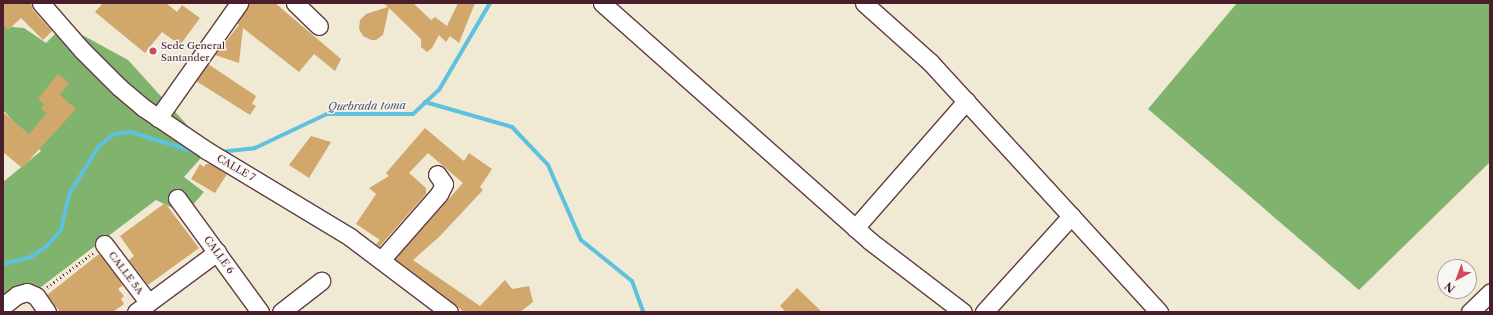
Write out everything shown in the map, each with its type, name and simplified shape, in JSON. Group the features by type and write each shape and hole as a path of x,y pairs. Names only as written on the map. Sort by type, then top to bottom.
{"street":[{"name":"CALLE 7","path":"41,3 82,50 119,87 158,118 206,150 237,167 350,237 381,260 438,309"},
{"path":"158,118 239,3"},
{"path":"295,3 319,26"},
{"path":"602,3 876,246 963,312"},
{"path":"864,3 930,62 1159,312"},
{"path":"855,228 966,101"},
{"path":"381,260 439,194 444,184 437,174"},
{"name":"CALLE 6","path":"177,198 260,312"},
{"path":"984,312 1071,216"},
{"name":"CALLE 5A","path":"104,244 142,307"},
{"path":"142,307 216,252"},
{"path":"281,312 322,281"},
{"path":"3,306 17,295 27,292 36,296 47,312"},
{"path":"1470,312 1490,293"}],"path":[{"path":"36,296 104,244"}],"green space":[{"path":"1237,3 1490,3 1490,162 1359,290 1148,109"},
{"path":"64,25 128,60 209,149 184,177 204,192 185,214 156,200 37,290 3,305 3,182 41,151 3,110 3,26 24,28 46,43"}],"building":[{"path":"3,3 31,3 33,10 52,31 43,40 21,18 8,30 3,25"},
{"path":"103,3 166,3 177,12 182,5 200,18 180,45 162,32 145,53 95,12"},
{"path":"249,3 275,3 341,59 335,71 314,54 299,72 243,28 239,63 215,55 239,25 237,23"},
{"path":"383,3 413,3 431,20 435,17 447,26 458,3 475,3 459,43 450,36 446,42 439,35 432,48 427,52 421,47 421,39 389,8 383,35 376,40 371,40 363,36 359,29 360,20 366,14 388,7"},
{"path":"208,64 256,96 252,104 256,106 250,115 196,81"},
{"path":"58,74 69,83 60,95 76,109 22,168 3,152 3,112 29,134 47,113 41,109 44,104 38,99"},
{"path":"425,128 464,161 469,153 492,169 480,187 483,190 440,236 413,260 480,306 505,280 512,289 529,286 533,302 520,312 464,312 395,259 463,183 428,153 409,173 426,188 426,194 379,247 376,244 380,240 356,224 376,194 369,188 389,176 386,173"},
{"path":"311,136 331,142 309,178 289,165"},
{"path":"200,164 204,167 206,164 210,164 227,174 215,193 191,179"},
{"path":"165,203 199,248 148,285 129,260 134,256 120,236"},
{"path":"99,254 123,285 118,289 124,296 121,299 124,304 113,312 60,312 47,295"},
{"path":"797,288 822,312 786,312 780,306"}],"waterway":[{"name":"Quebrada toma","path":"219,152 255,148 327,114 413,114 439,90 490,3"},
{"path":"425,102 512,127 548,165 581,240 632,281 643,312"},
{"name":"Quebrada toma","path":"3,264 31,257 47,246 61,230 69,194 99,146 114,134 131,132 198,153"}],"place":[{"name":"Sede General Santander","path":"153,51"}]}
